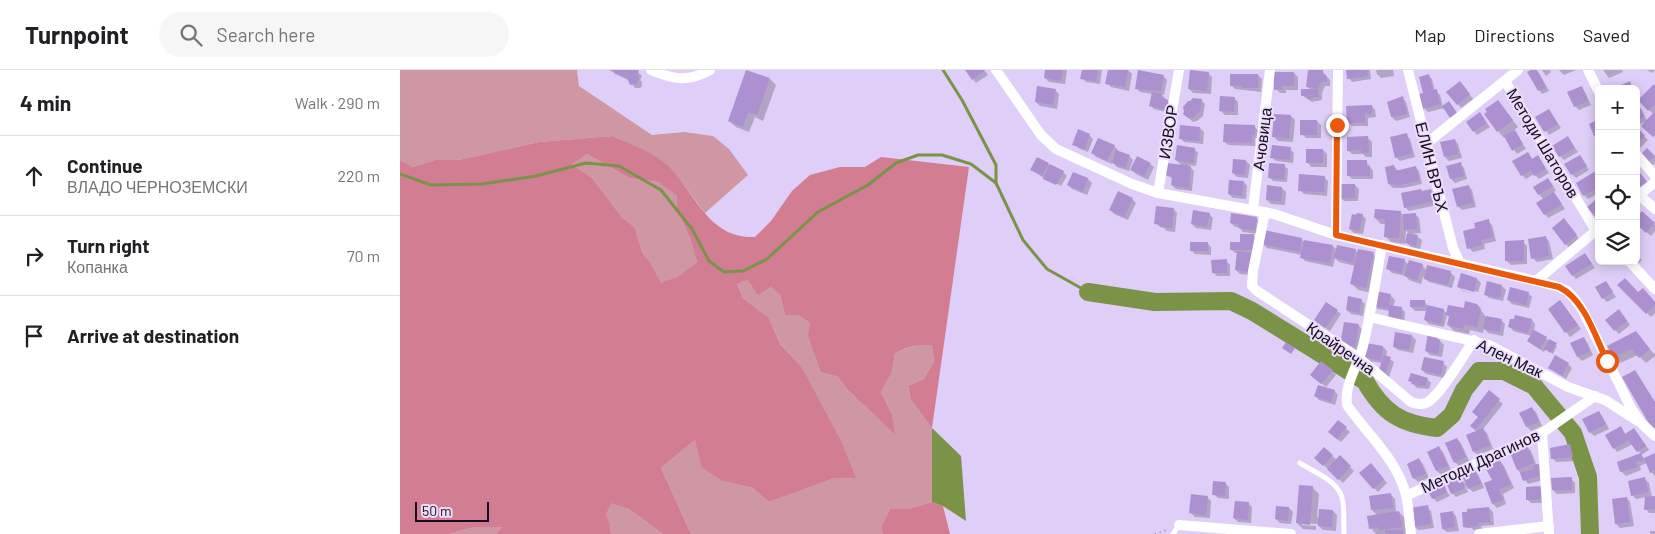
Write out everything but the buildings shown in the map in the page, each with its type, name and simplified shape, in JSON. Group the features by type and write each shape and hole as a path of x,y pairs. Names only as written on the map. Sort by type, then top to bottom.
{"street":[{"path":"651,70 666,77 682,79 697,77 710,70"},
{"path":"996,70 1042,135 1056,149 1132,184 1158,193 1253,209 1336,235 1536,281 1567,291 1583,311 1624,396 1641,423 1655,436"},
{"name":"ИЗВОР","path":"1158,193 1179,70"},
{"name":"Ачовица","path":"1253,209 1270,70"},
{"path":"1336,235 1338,70"},
{"name":"ЕЛИН ВРЪХ","path":"1408,70 1453,248 1460,263"},
{"path":"1427,143 1518,70"},
{"path":"1588,70 1596,85"},
{"name":"Методи Шаторов","path":"1505,81 1595,227"},
{"path":"1640,159 1655,176"},
{"path":"1640,194 1655,182"},
{"path":"1640,198 1655,209"},
{"name":"Крайречна","path":"1265,212 1253,271 1252,286 1359,360 1411,402 1425,404 1437,394 1474,340"},
{"path":"1536,281 1595,232"},
{"path":"1382,245 1369,318 1359,360 1345,395 1347,404 1388,457 1399,475 1406,496 1411,534"},
{"path":"1633,265 1655,289"},
{"name":"Ален Мак","path":"1369,318 1474,340 1489,345 1568,387 1595,396 1613,405 1641,423"},
{"name":"Методи Драгинов","path":"1406,496 1542,433 1572,414 1595,396"},
{"path":"1479,534 1549,530 1542,433"},
{"path":"1176,530 1291,534"}],"lane":[{"path":"1300,463 1331,482 1339,491 1342,502 1344,534"}],"path":[{"path":"1488,376 1500,356"}],"shaded area":[{"path":"400,70 577,70 579,86 652,135 684,132 713,136 729,149 748,175 705,213 682,182 661,160 613,136 539,142 458,160 435,160 413,167 400,160"},
{"path":"613,136 661,160 673,171 712,220 724,229 738,235 755,237 771,221 792,191 810,175 840,167 865,167 881,157 969,167 932,428 911,400 908,386 924,379 934,361 932,345 912,346 895,354 892,372 881,392 892,414 895,435 847,389 837,376 821,372 808,336 810,323 798,315 785,315 780,295 771,287 758,295 748,280 737,284 743,298 769,318 780,344 801,366 842,443 856,478 835,478 769,502 753,488 723,481 702,468 695,440 661,468 691,534 663,534 629,509 611,503 606,514 611,534 496,534 502,527 474,527 448,534 400,534 400,160 413,167 435,160 458,160 539,142","holes":["587,154 629,178 658,182 677,196 677,210 690,238 697,262 677,277 661,283 650,262 642,252 635,228 621,216 592,178 572,164"]},
{"path":"587,154 629,178 658,182 677,196 677,210 690,238 697,262 677,277 661,284 650,262 642,252 635,228 621,216 592,178 571,163"},
{"path":"748,280 766,290 771,287 780,295 785,315 798,315 810,323 837,376 847,389 894,434 892,414 881,392 892,372 895,354 913,346 932,344 934,361 924,379 908,386 911,400 932,428 932,502 908,509 890,509 881,527 883,534 691,534 661,468 695,440 723,481 753,488 769,502 835,478 814,392 801,366 780,344 769,318 743,298 737,284"},
{"path":"932,428 961,456 966,521 943,506 932,502"},
{"path":"610,502 629,509 663,534 611,534 606,514"},
{"path":"932,502 943,506 950,534 883,534 881,527 890,509 908,509"},
{"path":"474,527 502,527 496,534 448,534"}],"waterway":[{"path":"943,70 962,100 996,165 996,183"},
{"path":"400,174 431,185 482,184 536,176 586,163 619,166 661,190 692,229 709,261 724,272 743,271 767,259 818,212 868,185 896,163 918,155 942,155 971,164 996,183 1023,240 1047,269 1088,292"},
{"path":"1088,292 1155,302 1231,301 1252,311 1365,381 1379,401 1394,415 1403,420 1424,426 1437,428 1452,415 1464,390 1479,371 1504,371 1534,386 1573,433 1588,477 1590,534"}],"route":[{"path":"1337,125 1336,235 1559,287 1567,291 1575,299 1583,311 1607,361"}]}
